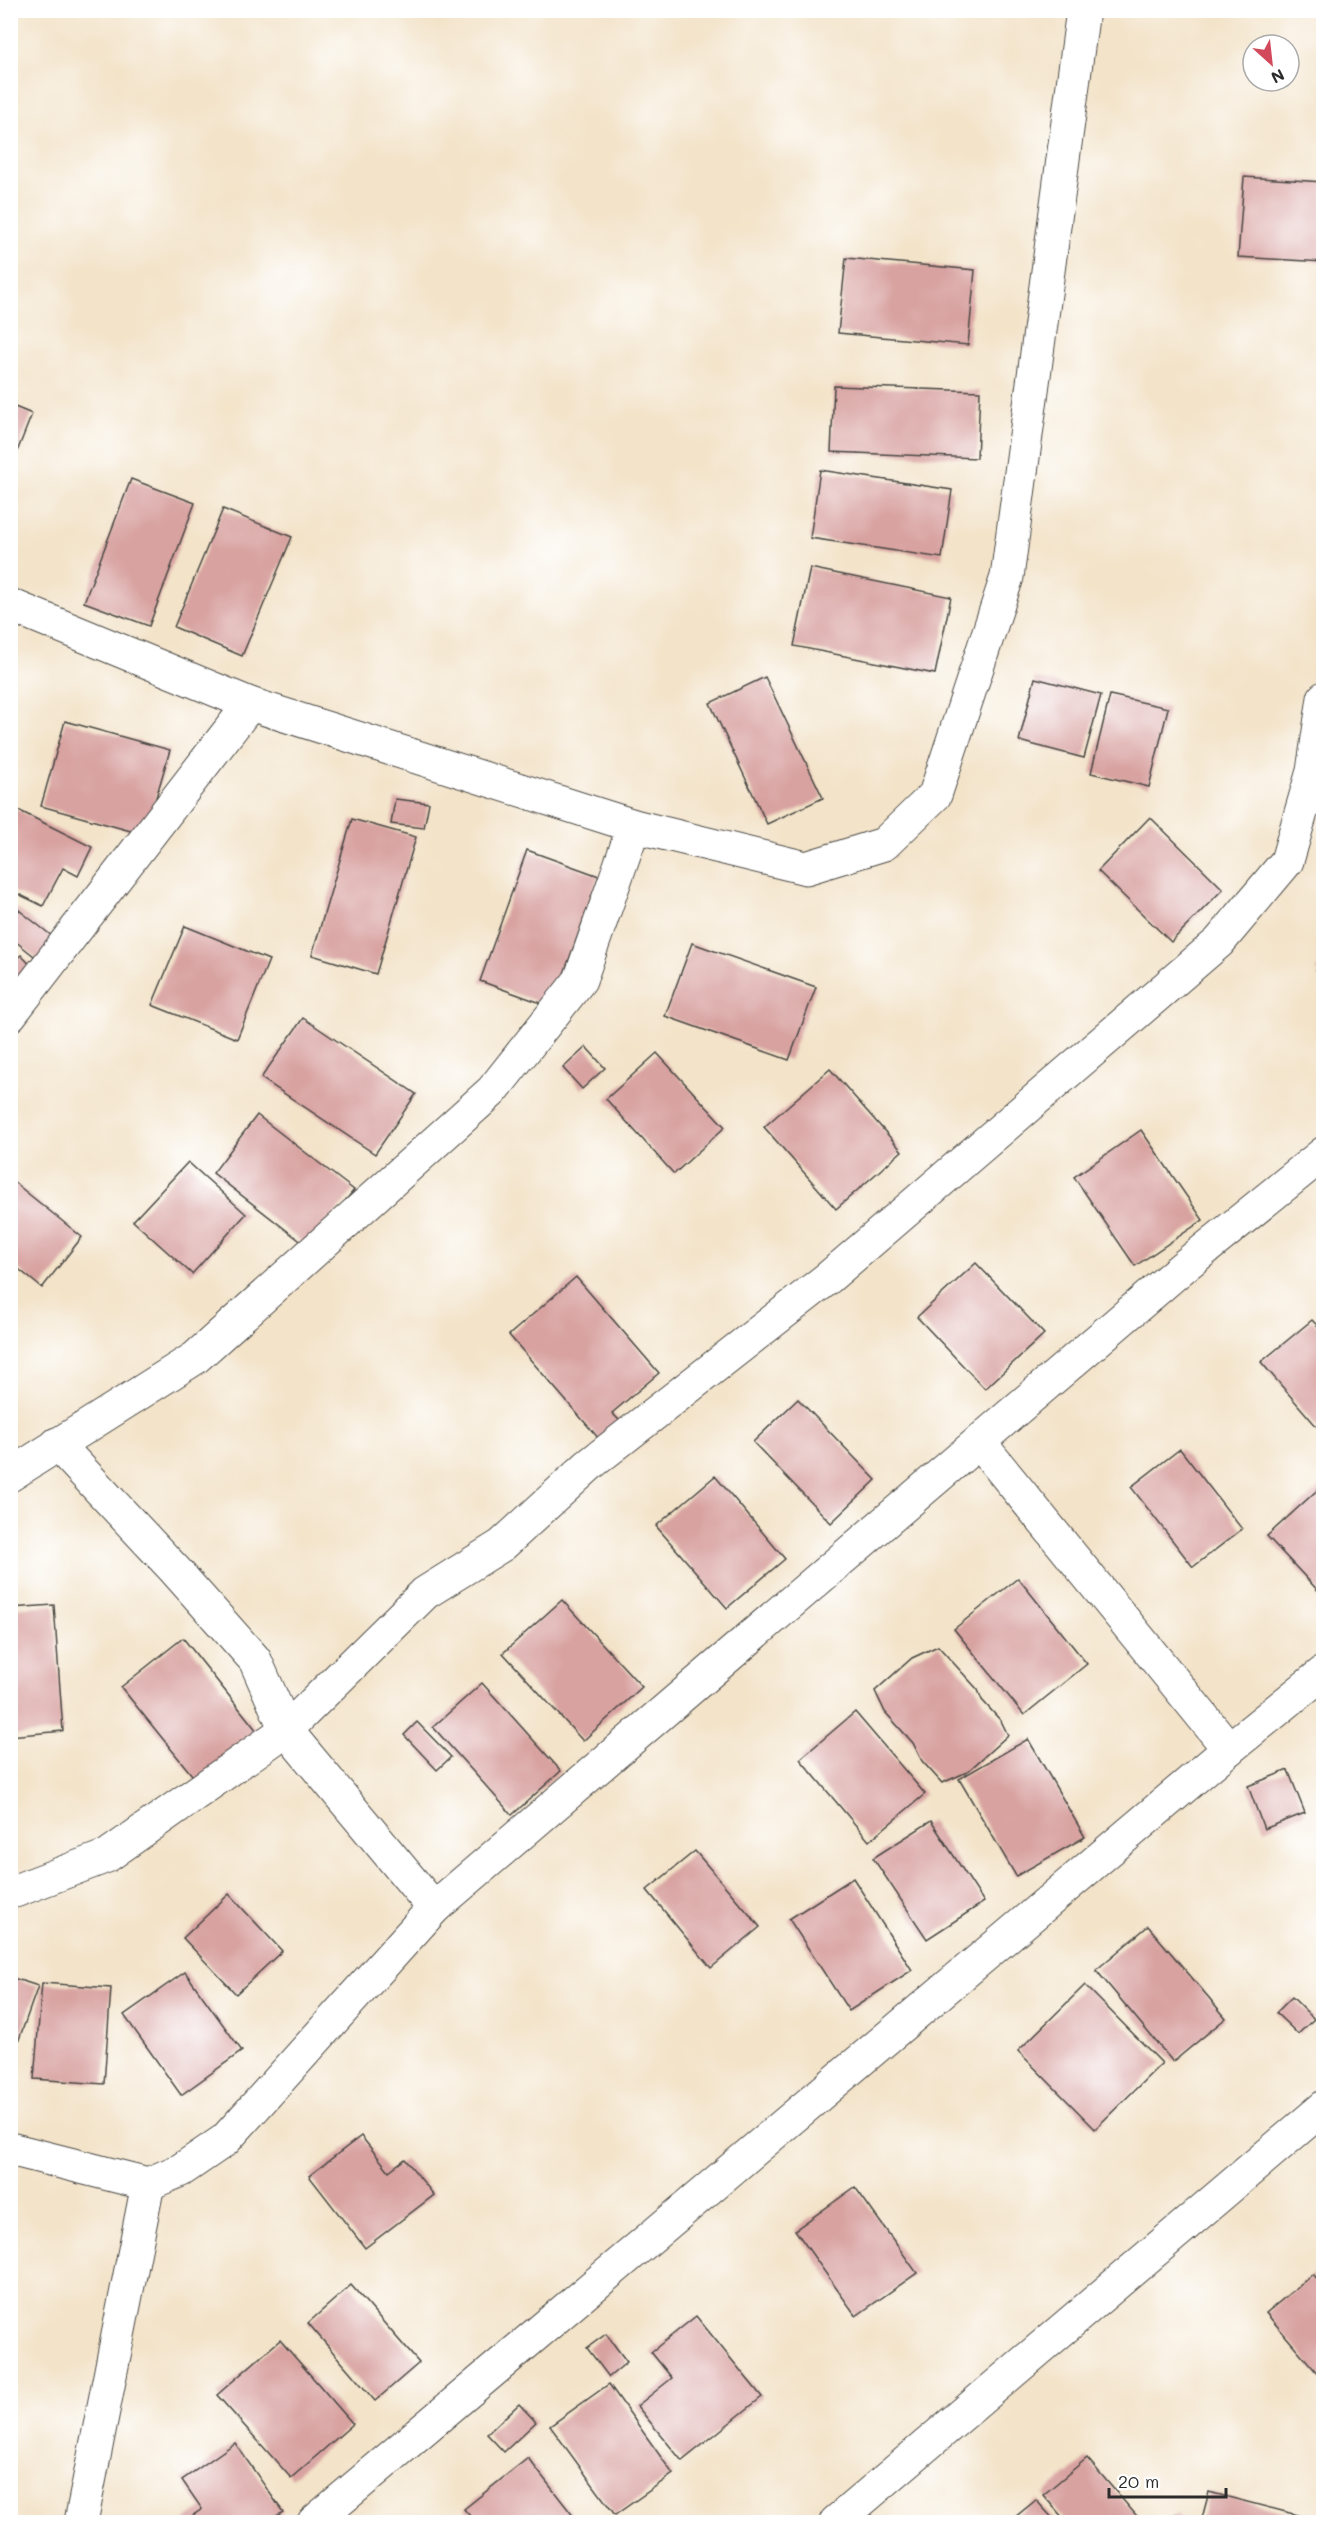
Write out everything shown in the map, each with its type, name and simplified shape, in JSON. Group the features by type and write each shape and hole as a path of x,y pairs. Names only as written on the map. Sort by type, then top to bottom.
{"street":[{"path":"10,605 250,704 634,826 806,868 884,844 935,795 1007,577 1083,10"},
{"path":"10,1891 15,1892 107,1856 286,1730 425,1593 502,1545 589,1465 828,1278 1219,942 1287,861 1313,771 1323,698"},
{"path":"10,1015 250,704"},
{"path":"10,1475 195,1358 492,1091 580,980 634,826"},
{"path":"10,2149 148,2184 181,2170 225,2140 434,1908 1183,1267 1323,1153"},
{"path":"979,1442 1229,1749"},
{"path":"57,1444 176,1570 255,1660 286,1730 434,1908"},
{"path":"314,2523 1323,1672"},
{"path":"836,2523 1323,2107"},
{"path":"81,2523 148,2184"}],"building":[{"path":"1244,177 1324,182 1324,262 1238,257"},
{"path":"846,258 975,270 968,345 838,333"},
{"path":"834,386 980,391 977,458 831,452"},
{"path":"10,405 32,414 11,467 10,467"},
{"path":"820,470 952,490 942,558 810,538"},
{"path":"131,479 195,503 149,626 84,602"},
{"path":"223,509 292,537 242,656 174,627"},
{"path":"810,568 951,597 935,674 794,646"},
{"path":"765,677 823,798 767,824 710,703"},
{"path":"1035,678 1101,695 1084,758 1019,741"},
{"path":"1110,695 1168,708 1149,787 1091,773"},
{"path":"65,721 170,750 145,835 41,806"},
{"path":"395,799 429,803 424,828 391,824"},
{"path":"10,806 92,847 78,876 63,868 43,906 10,890"},
{"path":"1150,817 1223,889 1171,942 1098,871"},
{"path":"352,819 416,837 376,974 312,955"},
{"path":"527,850 599,876 552,1007 480,981"},
{"path":"10,903 61,943 44,964 10,937"},
{"path":"185,926 269,960 237,1039 152,1005"},
{"path":"692,943 816,987 789,1060 665,1016"},
{"path":"21,955 37,972 20,989 10,979 10,964"},
{"path":"1324,960 1324,976 1316,970"},
{"path":"303,1018 416,1094 375,1154 261,1078"},
{"path":"586,1047 605,1068 582,1089 563,1068"},
{"path":"657,1053 725,1127 674,1174 606,1099"},
{"path":"830,1069 902,1151 836,1209 764,1127"},
{"path":"257,1115 354,1190 308,1247 213,1173"},
{"path":"1141,1130 1203,1220 1135,1266 1074,1177"},
{"path":"188,1162 246,1214 192,1274 133,1221"},
{"path":"10,1179 82,1237 42,1288 10,1262"},
{"path":"976,1263 1044,1334 985,1389 917,1317"},
{"path":"576,1277 659,1373 612,1413 621,1422 600,1440 509,1335"},
{"path":"1312,1320 1324,1333 1324,1435 1261,1362"},
{"path":"798,1399 876,1480 831,1523 753,1442"},
{"path":"1180,1449 1242,1529 1193,1567 1131,1487"},
{"path":"715,1476 785,1559 727,1608 656,1526"},
{"path":"1324,1484 1324,1597 1267,1536"},
{"path":"1018,1578 1087,1664 1024,1715 954,1629"},
{"path":"562,1600 642,1687 583,1741 503,1653"},
{"path":"54,1605 63,1731 10,1736 10,1608"},
{"path":"183,1638 261,1736 200,1785 121,1687"},
{"path":"938,1646 978,1690 982,1700 1001,1721 1008,1735 967,1772 942,1783 922,1761 913,1743 885,1712 875,1691 912,1658"},
{"path":"482,1683 561,1771 512,1815 433,1727"},
{"path":"855,1712 925,1794 869,1841 800,1759"},
{"path":"417,1722 451,1757 437,1770 404,1735"},
{"path":"1028,1739 1085,1837 1016,1876 959,1779"},
{"path":"1288,1770 1305,1813 1264,1829 1248,1786"},
{"path":"931,1821 984,1902 927,1939 873,1858"},
{"path":"695,1851 760,1927 711,1968 647,1890"},
{"path":"853,1878 912,1970 849,2011 789,1919"},
{"path":"229,1894 282,1951 236,1994 183,1938"},
{"path":"1148,1926 1226,2018 1173,2062 1096,1970"},
{"path":"185,1972 242,2051 181,2095 124,2015"},
{"path":"10,1977 38,1986 11,2062 10,2062"},
{"path":"42,1983 111,1988 104,2084 34,2079"},
{"path":"1085,1985 1162,2063 1095,2129 1018,2051"},
{"path":"1292,1997 1314,2019 1298,2034 1276,2013"},
{"path":"361,2136 389,2171 405,2159 434,2195 365,2248 309,2176"},
{"path":"855,2187 917,2273 856,2316 795,2230"},
{"path":"1313,2274 1324,2287 1324,2381 1266,2313"},
{"path":"351,2285 419,2363 375,2401 308,2323"},
{"path":"696,2316 762,2397 682,2461 637,2406 672,2378 651,2352"},
{"path":"606,2334 627,2362 609,2377 587,2348"},
{"path":"280,2340 353,2424 291,2478 217,2395"},
{"path":"609,2384 673,2474 615,2515 550,2426"},
{"path":"519,2404 536,2422 504,2452 487,2434"},
{"path":"235,2443 283,2512 267,2522 183,2522 202,2509 182,2480"},
{"path":"528,2458 578,2522 475,2522 464,2509"},
{"path":"1087,2458 1142,2522 1061,2522 1064,2519 1043,2495"},
{"path":"1209,2492 1324,2522 1201,2522"},
{"path":"1036,2500 1056,2522 1009,2522"},
{"path":"1176,2514 1183,2522 1167,2522"}]}
